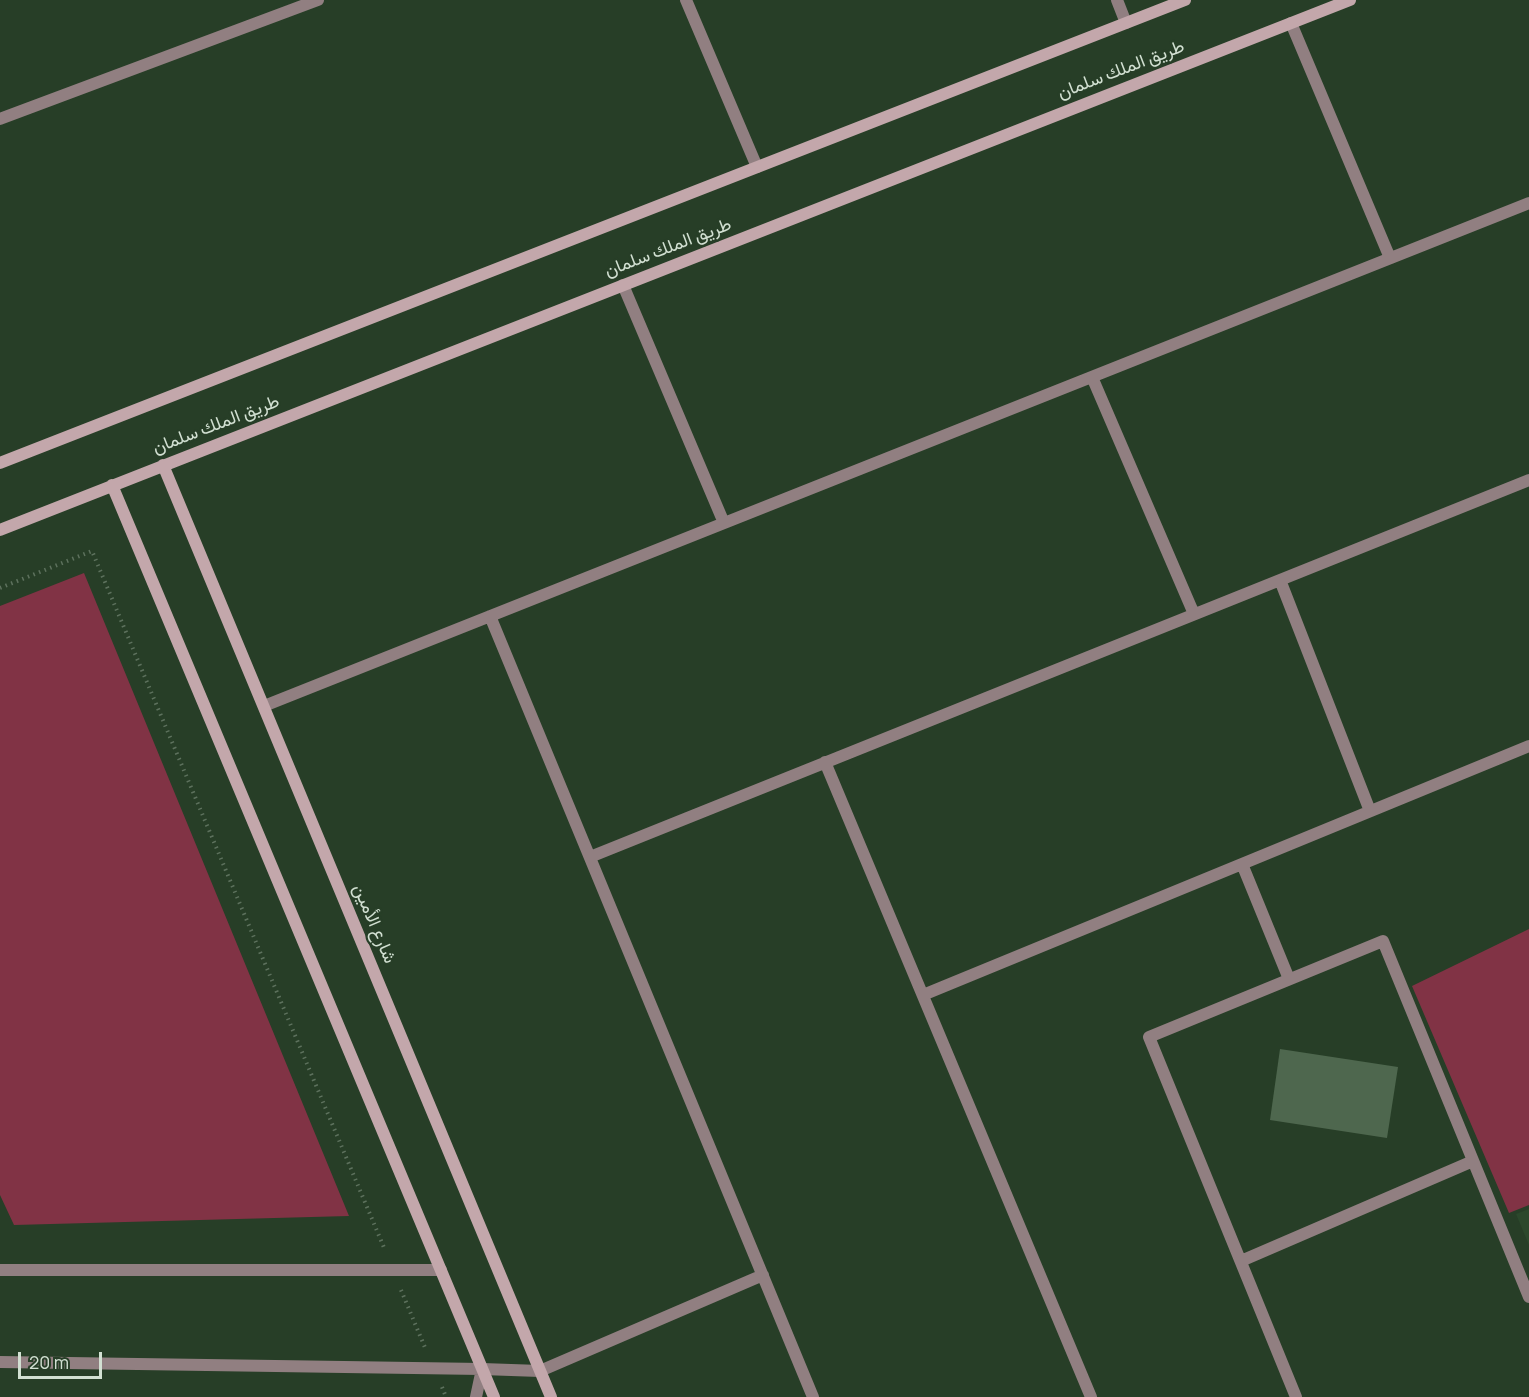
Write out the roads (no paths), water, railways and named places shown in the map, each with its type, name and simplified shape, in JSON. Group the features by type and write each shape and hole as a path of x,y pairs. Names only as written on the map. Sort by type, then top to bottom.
{"main road":[{"path":"0,464 1185,0"},
{"name":"طريق الملك سلمان","path":"0,530 1350,0"},
{"name":"شارع الأمين","path":"163,465 551,1397"},
{"path":"112,485 494,1397"}],"street":[{"path":"0,118 318,0"},
{"path":"686,0 757,167"},
{"path":"1117,0 1126,23"},
{"path":"1291,23 1390,258"},
{"path":"264,706 1529,203"},
{"path":"623,285 724,523"},
{"path":"1092,377 1194,614"},
{"path":"590,857 1529,480"},
{"path":"1280,580 1370,811"},
{"path":"490,616 813,1397"},
{"path":"923,995 1529,746"},
{"path":"825,762 1091,1397"},
{"path":"1242,864 1289,979"},
{"path":"1296,1397 1149,1037 1383,941 1529,1297"},
{"path":"1241,1261 1473,1161"},
{"path":"0,1270 441,1270"},
{"path":"0,1362 540,1371 763,1275"},
{"path":"476,1397 482,1369"}]}
